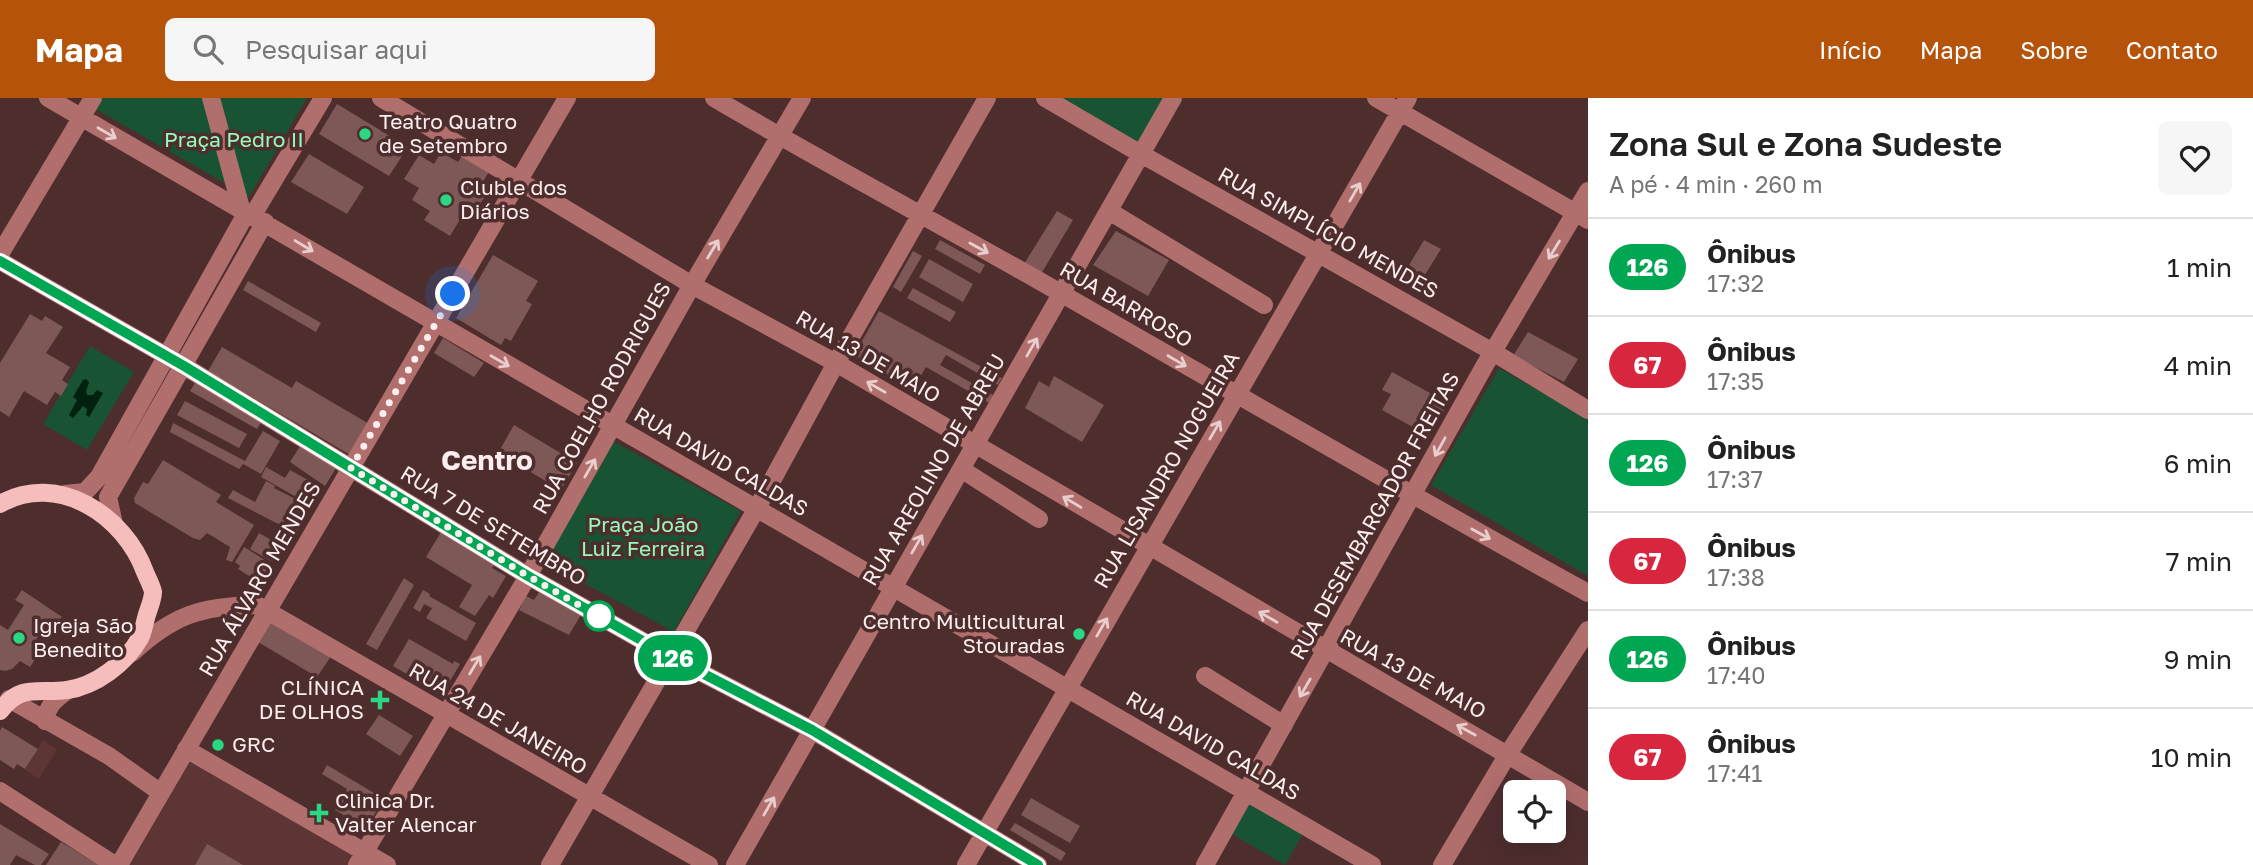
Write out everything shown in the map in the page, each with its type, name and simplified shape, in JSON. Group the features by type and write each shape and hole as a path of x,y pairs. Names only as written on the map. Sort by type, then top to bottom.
{"main road":[{"path":"0,504 32,493 65,494 92,507 114,524 138,553 153,592 141,637 121,662 93,682 68,690 22,692 5,705"}],"street":[{"name":"RUA DAVID CALDAS","path":"48,98 1372,865"},
{"path":"0,254 93,98"},
{"path":"114,524 108,497 251,247 252,214 211,98"},
{"path":"65,494 85,492 92,487 233,237 252,214 323,98"},
{"name":"RUA 13 DE MAIO","path":"381,98 692,285 836,363 1588,802"},
{"name":"RUA ÁLVARO MENDES","path":"117,865 567,98"},
{"name":"RUA BARROSO","path":"714,98 919,216 1062,294 1413,497 1588,593"},
{"name":"RUA COELHO RODRIGUES","path":"361,858 528,576 692,285 802,98"},
{"path":"550,865 757,508 987,98"},
{"name":"RUA SIMPLÍCIO MENDES","path":"1045,98 1141,155 1493,352 1588,410"},
{"name":"RUA AREOLINO DE ABREU","path":"735,865 1173,98"},
{"path":"1376,98 1404,105 1582,217"},
{"name":"RUA LISANDRO NOGUEIRA","path":"966,865 1404,105"},
{"name":"RUA DESEMBARGADOR FREITAS","path":"1205,865 1493,352 1582,217 1588,191"},
{"path":"1109,211 1264,305"},
{"path":"233,237 251,247"},
{"name":"RUA 7 DE SETEMBRO","path":"0,261 184,366 528,576 671,657 812,730 1038,865"},
{"path":"206,285 223,294"},
{"path":"124,430 141,440"},
{"path":"961,469 1039,519"},
{"path":"121,662 164,628 180,618 204,609 257,606 267,610"},
{"name":"RUA 24 DE JANEIRO","path":"267,610 709,865"},
{"path":"1442,865 1508,754 1588,630"},
{"path":"1205,676 1284,725"},
{"path":"45,721 54,701 68,690"},
{"path":"5,705 45,721 109,756 161,793"},
{"path":"186,749 361,858 387,865"},
{"path":"0,791 117,865"}],"shaded area":[{"path":"86,379 89,382 87,395 93,395 97,390 103,393 89,417 83,406 73,418 69,415 77,400 73,397"},
{"path":"43,740 57,749 39,779 25,770"},
{"path":"193,757 356,851 348,865 130,865"}],"green space":[{"name":"Praça Pedro II","path":"97,98 307,98 249,197 92,107"},
{"path":"1049,98 1168,98 1139,149"},
{"path":"90,346 134,372 87,450 43,424"},
{"path":"1499,368 1588,419 1588,576 1431,485"},
{"name":"Praça João Luiz Ferreira","path":"613,441 741,511 674,632 545,562"},
{"path":"1252,800 1305,830 1285,865 1232,834"}],"building":[{"path":"337,104 408,147 389,176 319,134"},
{"path":"441,152 458,162 463,154 490,170 476,193 484,198 470,220 462,216 450,236 424,220 430,211 412,200 419,188 404,179 419,155 434,164"},
{"path":"309,154 364,187 347,214 291,182"},
{"path":"1057,211 1073,220 1041,274 1024,264"},
{"path":"1116,231 1169,260 1148,296 1093,265"},
{"path":"940,240 985,265 980,274 935,249"},
{"path":"1424,240 1441,249 1415,291 1399,282"},
{"path":"913,251 922,256 901,292 893,287"},
{"path":"493,255 538,281 526,301 532,304 511,341 505,338 501,345 456,318"},
{"path":"929,259 973,284 963,302 919,277"},
{"path":"248,281 321,323 316,332 243,290"},
{"path":"913,288 956,312 950,322 907,298"},
{"path":"879,311 1002,378 998,385 946,355 940,365 993,395 989,403 926,367 913,389 854,355"},
{"path":"30,314 42,321 45,316 63,327 46,353 70,367 62,380 68,384 61,396 55,392 47,405 24,391 9,417 0,411 0,363"},
{"path":"1528,332 1578,359 1564,382 1513,356"},
{"path":"443,338 484,363 474,377 434,353"},
{"path":"222,347 292,388 296,381 371,425 352,456 208,371"},
{"path":"1392,372 1448,403 1429,436 1382,410 1391,394 1382,390"},
{"path":"1054,376 1104,405 1082,442 1025,408 1039,381 1049,387"},
{"path":"196,381 263,419 257,429 190,391"},
{"path":"185,401 247,434 239,448 177,415"},
{"path":"173,423 245,461 263,431 280,441 261,474 243,464 239,469 170,432"},
{"path":"514,425 577,463 561,490 498,453"},
{"path":"300,446 336,468 325,486 290,462"},
{"path":"163,460 221,495 216,502 254,525 232,562 226,560 230,547 207,533 200,540 193,538 135,503 134,498 143,482 148,484"},
{"path":"266,467 285,478 290,470 315,484 307,503 261,477"},
{"path":"266,481 305,504 295,522 300,525 297,531 292,531 228,498 233,490 255,502"},
{"path":"441,532 495,564 492,568 506,576 493,598 489,595 475,616 459,607 472,585 426,557"},
{"path":"259,533 280,545 271,561 250,549"},
{"path":"244,547 271,564 259,582 238,569 240,566 235,562"},
{"path":"404,578 414,585 377,650 366,644"},
{"path":"541,589 582,613 569,635 519,610 526,596 534,600"},
{"name":"Igreja São Benedito","path":"22,590 62,617 54,629 46,624 32,646 40,652 30,667 20,661 12,669 0,670 0,625 8,630 24,605 15,600"},
{"path":"423,590 476,623 466,641 426,618 432,608 424,604 420,612 413,608"},
{"path":"273,617 332,655 317,677 258,642"},
{"path":"409,639 453,664 454,661 460,664 442,695 393,666"},
{"path":"379,715 413,736 400,756 366,734"},
{"path":"2,727 38,749 25,769 17,764 14,769 0,760"},
{"path":"327,765 384,799 366,828 335,810 347,789 322,774"},
{"path":"1031,798 1080,826 1070,843 1021,815"},
{"path":"1015,823 1066,853 1061,861 1010,830"},
{"path":"0,824 49,854 41,865 35,865 16,855 10,865 0,865"},
{"path":"61,842 99,865 46,865"},
{"path":"207,844 243,865 195,865"}],"bus line":[{"name":"126","path":"0,261 184,366 528,576 671,657 812,730 1038,865"}],"place":[{"name":"Teatro Quatro de Setembro","path":"365,134"},
{"name":"Cluble dos Diários","path":"446,200"},
{"name":"Centro Multicultural Stouradas","path":"1079,634"},
{"name":"Igreja São Benedito","path":"19,638"},
{"name":"CLÍNICA DE OLHOS","path":"380,700"},
{"name":"GRC","path":"218,745"},
{"name":"Clinica Dr. Valter Alencar","path":"319,813"}],"district":[{"name":"Centro","path":"487,460"}],"route":[{"path":"453,294 351,468 609,622 599,616"}]}
